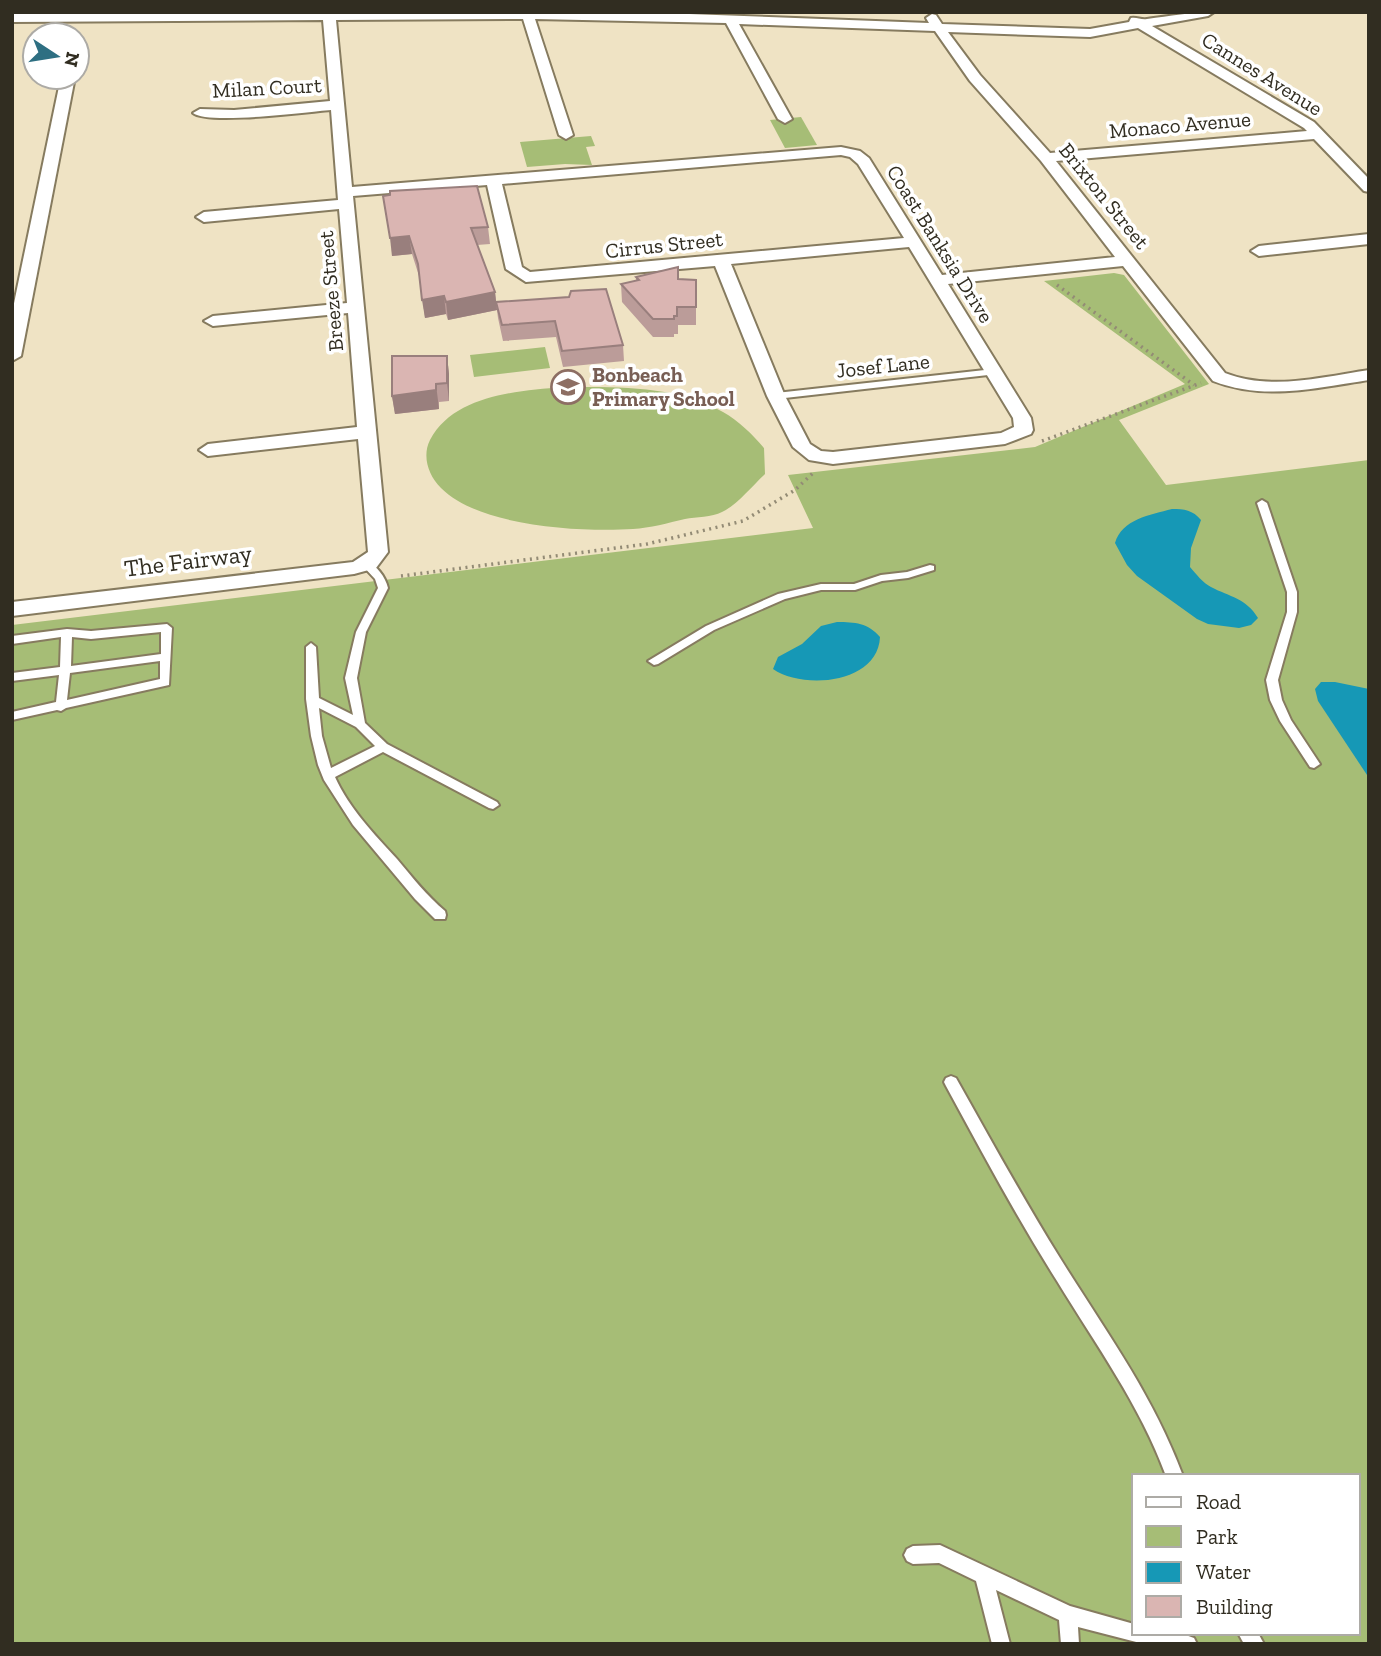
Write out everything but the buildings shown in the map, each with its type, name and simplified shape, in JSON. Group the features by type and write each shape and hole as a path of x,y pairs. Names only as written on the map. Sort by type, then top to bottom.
{"street":[{"name":"Brixton Street","path":"927,12 975,78 1046,158 1219,377"},
{"name":"Cannes Avenue","path":"1119,12 1298,119 1318,134 1369,188"},
{"path":"12,18 608,16 1094,33 1208,12"},
{"name":"Breeze Street","path":"329,15 378,552 368,563"},
{"path":"528,16 566,135"},
{"path":"731,20 785,119"},
{"path":"12,356 65,91"},
{"name":"Milan Court","path":"200,113 234,114 337,106"},
{"name":"Monaco Avenue","path":"1046,158 1318,134"},
{"name":"Coast Banksia Drive","path":"204,217 493,178 846,151 864,161 1022,418 1024,430 1005,438 833,458 816,456 802,447 776,396 721,260"},
{"name":"Cirrus Street","path":"493,178 514,269 526,277 913,242"},
{"path":"1259,251 1369,239"},
{"path":"937,280 1129,260"},
{"path":"213,321 355,307"},
{"path":"1219,377 1233,384 1257,388 1369,375"},
{"path":"208,450 367,432"},
{"name":"The Fairway","path":"12,609 354,568 368,563"}],"lane":[{"name":"Josef Lane","path":"776,396 994,372"},
{"path":"1262,503 1292,592 1292,612 1272,680 1276,700 1286,721 1314,764"},
{"path":"360,724 351,678 361,632 383,588 380,578 368,563"},
{"path":"654,661 710,628 782,596 821,587 855,587 881,578 908,575 930,568"},
{"path":"12,640 67,633 91,635 167,628 165,682 61,708 12,716"},
{"path":"61,708 67,633"},
{"path":"310,647 312,699 319,751 328,775 346,811 419,898 440,915"},
{"path":"12,677 166,657"},
{"path":"312,699 360,724 383,747 493,805"},
{"path":"328,775 383,747"},
{"path":"951,1082 1054,1263 1128,1379 1164,1443 1174,1474"},
{"path":"913,1555 940,1554 1068,1615 1132,1632"},
{"path":"983,1575 1001,1644"},
{"path":"1068,1615 1070,1644"},
{"path":"1145,1635 1188,1644"}],"path":[{"path":"1029,270 1048,279 1195,385"},
{"path":"1033,444 1219,377"},
{"path":"401,576 647,544 743,521 795,491 819,468"}],"green space":[{"path":"801,117 817,145 785,148 770,120"},
{"path":"591,136 595,146 586,147 592,165 527,167 520,142"},
{"path":"1114,273 1124,275 1209,384 1119,420 1166,485 1369,460 1369,1644 12,1644 12,625 813,528 788,475 1035,447 1185,384 1044,281"},
{"path":"545,347 550,368 474,377 470,355"},
{"path":"562,387 645,389 705,403 734,419 764,448 765,474 733,505 718,514 646,528 611,530 559,528 505,519 458,501 436,483 428,465 428,446 441,425 454,413 488,398"}],"water":[{"path":"1172,509 1188,511 1201,520 1191,548 1190,567 1208,585 1248,606 1258,618 1251,625 1239,628 1208,624 1197,619 1137,576 1127,565 1115,543 1124,528 1138,519"},
{"path":"837,622 861,624 880,637 876,653 867,665 853,673 820,680 786,676 773,669 778,657 802,644 821,626"},
{"path":"1321,682 1369,689 1369,778 1318,701 1315,689"}],"place":[{"name":"Bonbeach Primary School","path":"568,387"}]}
